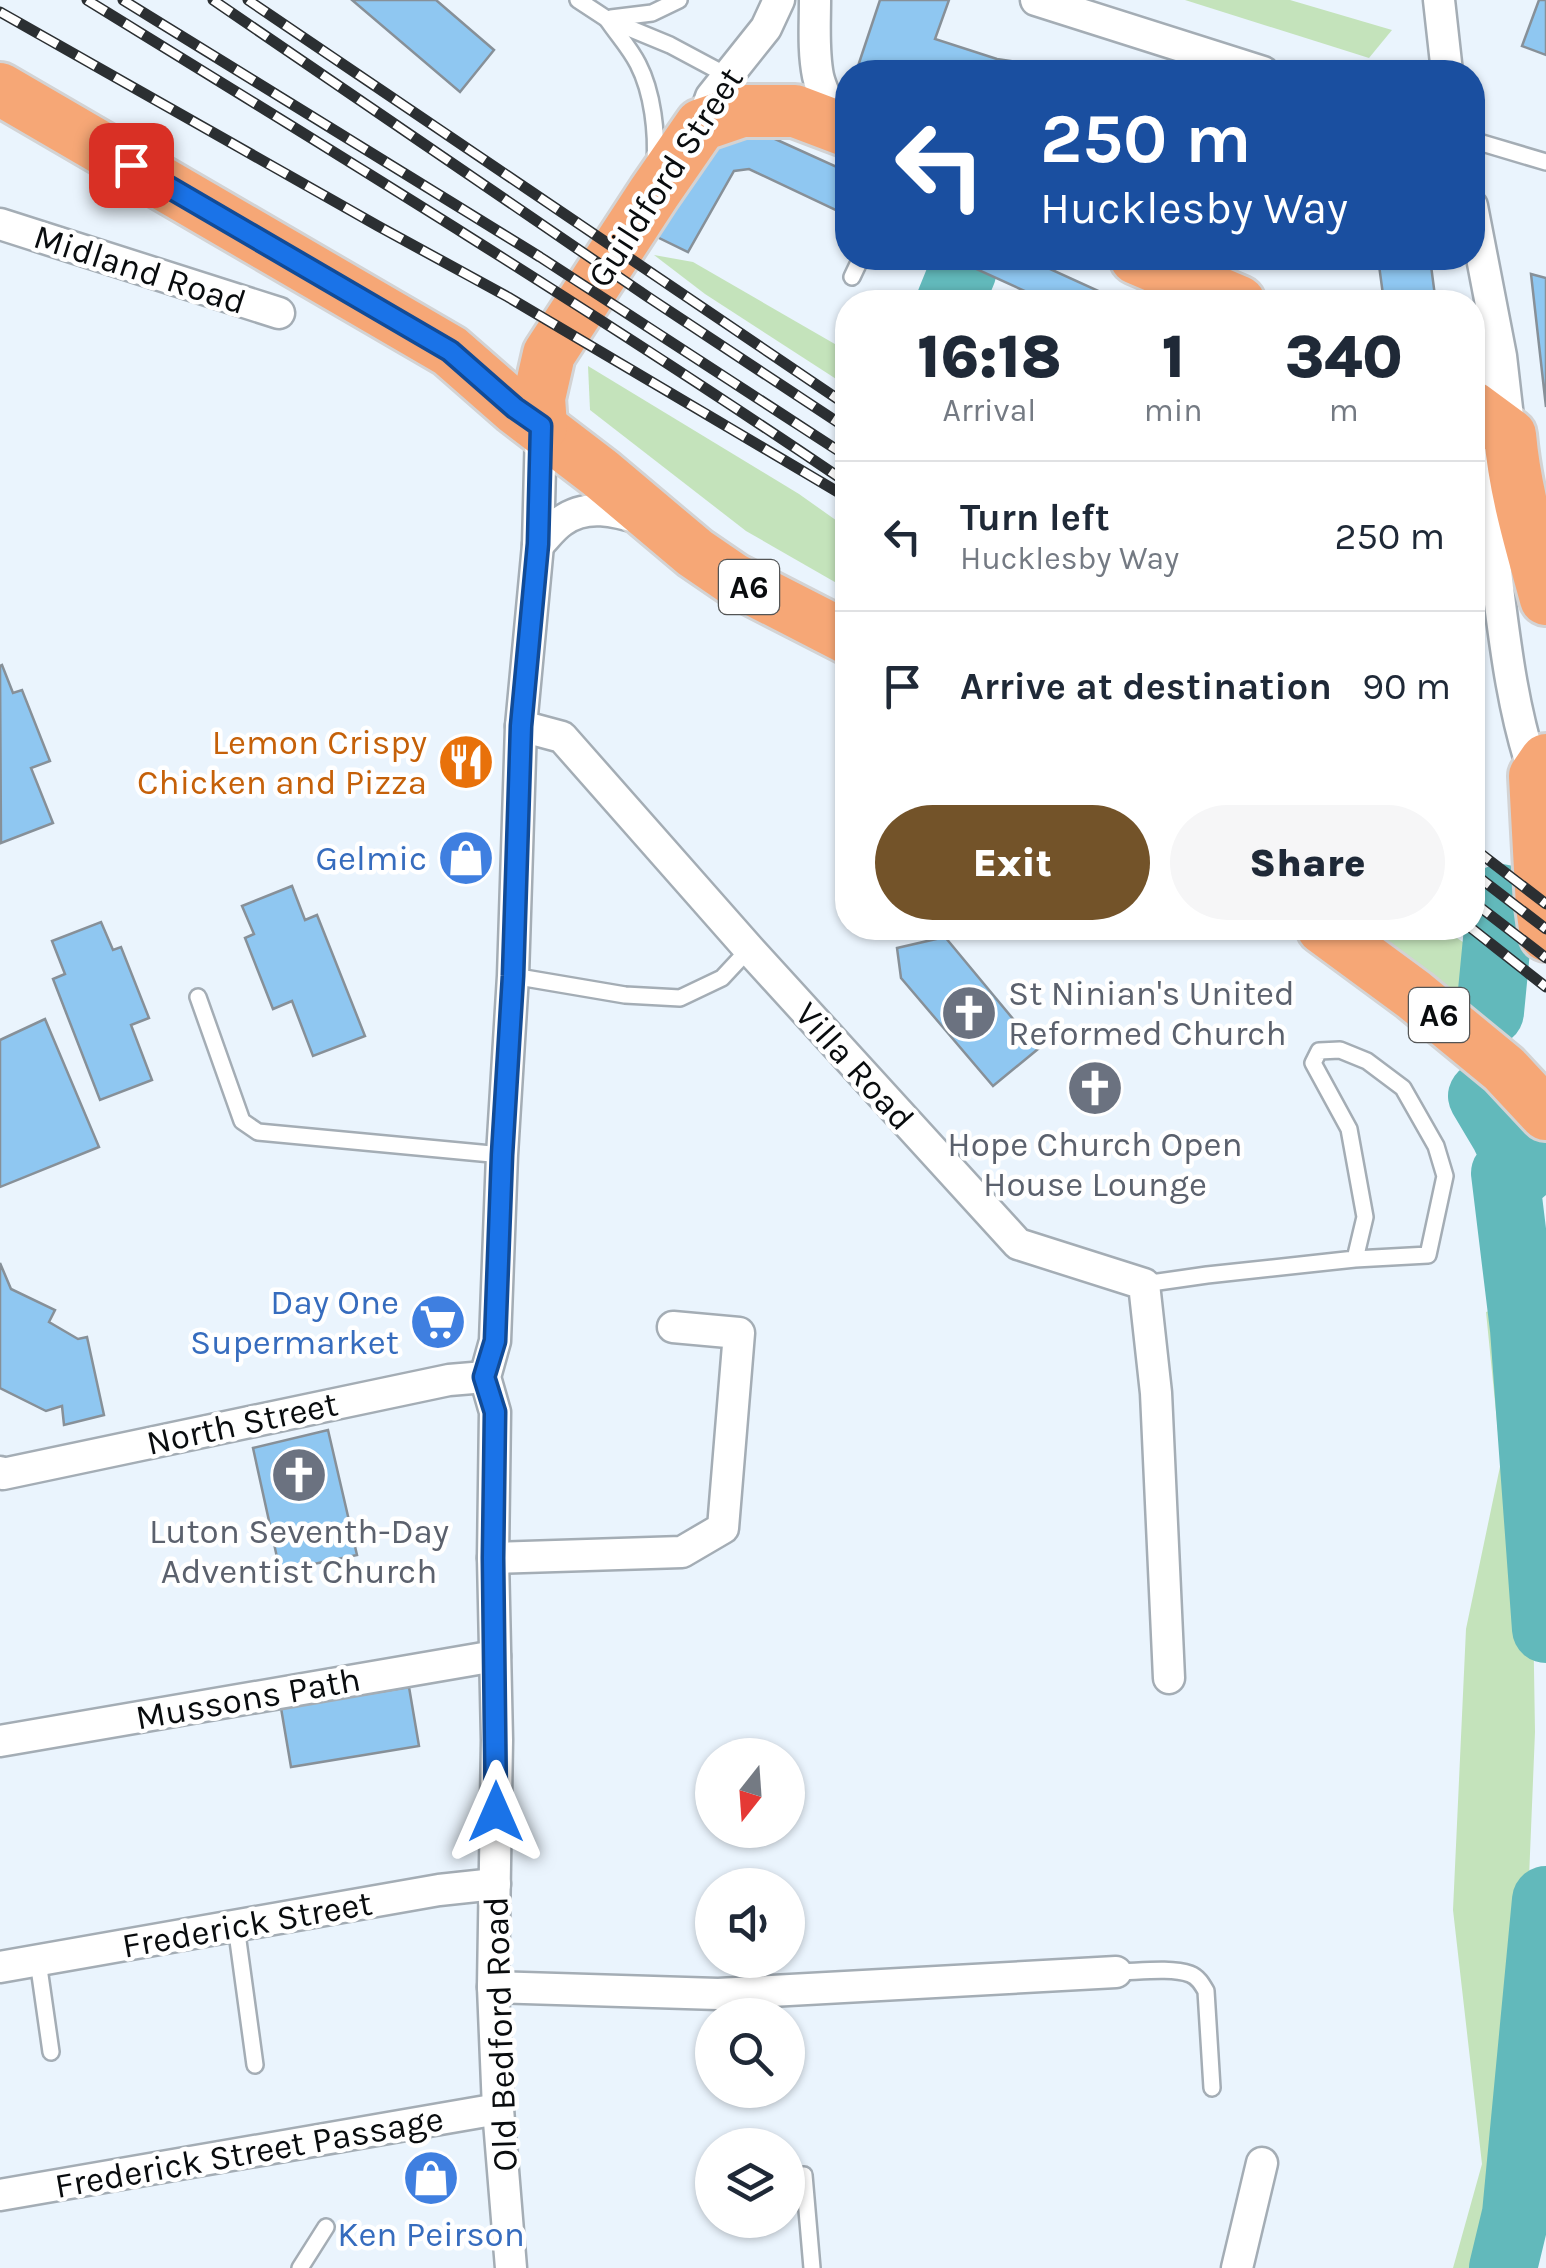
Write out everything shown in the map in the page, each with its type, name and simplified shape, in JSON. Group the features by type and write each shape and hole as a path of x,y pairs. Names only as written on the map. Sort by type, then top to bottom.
{"highway":[{"name":"A6","path":"0,89 450,351 695,554 835,631"},
{"path":"702,125 742,111 828,124"},
{"name":"Guildford Street","path":"550,354 702,125"},
{"path":"1164,270 1211,290"},
{"name":"A6","path":"450,351 492,362 520,362 550,354"},
{"path":"541,426 540,398 550,354"},
{"path":"1487,417 1514,474 1546,599"},
{"path":"1540,768 1546,935"},
{"name":"A6","path":"1338,940 1504,1068 1546,1114"}],"street":[{"name":"Guildford Street","path":"702,125 711,97 766,28 779,0"},
{"path":"816,0 818,76 828,124"},
{"path":"1036,0 1225,60"},
{"path":"1441,3 1446,60"},
{"path":"728,76 828,124"},
{"name":"Midland Road","path":"0,224 279,313"},
{"path":"1484,270 1501,356 1487,417 1488,512 1507,664 1523,742 1540,768"},
{"name":"Old Bedford Road","path":"511,2268 498,2109 494,1987 495,1412 484,1377 495,1341 521,726 538,544 541,426"},
{"path":"538,544 565,518 596,508 657,524"},
{"name":"Villa Road","path":"521,726 562,737 748,949 1018,1244 1144,1284"},
{"path":"1144,1284 1156,1393 1169,1678"},
{"path":"493,1558 682,1552 723,1528 739,1333 673,1327"},
{"name":"North Street","path":"0,1472 449,1380 484,1377"},
{"name":"Mussons Path","path":"0,1741 495,1656"},
{"name":"Frederick Street","path":"0,1967 439,1890 495,1884"},
{"path":"494,1987 718,1994 1116,1972"},
{"name":"Frederick Street Passage","path":"0,2195 498,2109"},
{"path":"1236,2268 1262,2163"}],"lane":[{"path":"578,0 728,76"},
{"path":"607,18 652,12 679,0"},
{"path":"607,18 639,66 652,109 657,137 654,193"},
{"path":"1485,144 1546,162"},
{"path":"852,276 855,270"},
{"path":"513,976 624,996 680,998 722,978 748,949"},
{"path":"198,997 242,1121 258,1132 502,1155"},
{"path":"1144,1284 1207,1274 1428,1255 1445,1176 1436,1146 1403,1088 1367,1062 1340,1050 1319,1051 1313,1063 1349,1130 1365,1216 1356,1259"},
{"path":"236,1926 255,2066"},
{"path":"38,1960 51,2052"},
{"path":"1116,1972 1172,1972 1190,1974 1201,1981 1206,1991 1212,2088"},
{"path":"805,2187 812,2268"},
{"path":"300,2268 326,2227"}],"green space":[{"path":"1185,0 1290,0 1392,30 1369,58"},
{"path":"654,255 693,262 835,344 835,378 705,294"},
{"path":"588,366 799,494 835,520 835,582 746,531 590,410"},
{"path":"1379,940 1460,940 1505,970 1511,1042 1460,998"},
{"path":"1508,1305 1532,1545 1535,1732 1526,1951 1512,2124 1479,2268 1453,2268 1482,2164 1453,1910 1466,1629 1501,1462 1486,1312"}],"building":[{"path":"352,0 436,0 494,50 460,92"},
{"path":"880,0 949,0 935,39 1004,60 860,60"},
{"path":"1539,0 1546,0 1546,55 1522,46"},
{"path":"764,134 835,166 835,210 749,169 734,171 688,252 653,235 704,154 725,139"},
{"path":"978,270 1052,270 1096,290 1023,290"},
{"path":"1380,270 1432,270 1434,290 1382,290"},
{"path":"1531,274 1546,278 1546,407"},
{"path":"0,666 13,693 22,690 50,761 31,768 53,823 1,843"},
{"path":"292,886 305,920 317,915 365,1036 313,1056 292,1001 273,1009 245,938 254,934 242,906"},
{"path":"101,922 113,950 121,947 149,1018 131,1025 152,1080 100,1100 53,979 65,974 52,941"},
{"name":"St Ninian's United Reformed Church","path":"947,940 1038,1049 993,1086 901,978 897,948"},
{"path":"45,1019 99,1147 0,1187 0,1040"},
{"path":"0,1263 11,1289 55,1310 49,1322 78,1339 87,1337 104,1415 64,1425 62,1406 46,1411 0,1388"},
{"name":"Luton Seventh-Day Adventist Church","path":"328,1430 357,1555 280,1571 253,1448"},
{"path":"409,1687 419,1746 291,1767 281,1708"}],"waterway":[{"path":"955,290 963,270"},
{"path":"1490,1012 1501,898"},
{"path":"1482,1096 1522,1171 1505,1173 1524,1329 1546,1629"},
{"path":"1503,2268 1516,2214 1546,1900"}],"railway":[{"path":"87,0 562,295 835,475"},
{"path":"123,0 540,257 835,449"},
{"path":"213,0 835,420"},
{"path":"248,0 835,397"},
{"path":"0,12 508,297 835,490"},
{"path":"1485,857 1546,904"},
{"path":"1485,882 1546,929"},
{"path":"1485,911 1546,958"},
{"path":"1485,939 1546,987"}],"place":[{"name":"Lemon Crispy Chicken and Pizza","path":"466,762"},
{"name":"Gelmic","path":"466,858"},
{"name":"St Ninian's United Reformed Church","path":"969,1013"},
{"name":"Hope Church Open House Lounge","path":"1095,1088"},
{"name":"Day One Supermarket","path":"438,1322"},
{"name":"Luton Seventh-Day Adventist Church","path":"299,1475"},
{"name":"Ken Peirson","path":"431,2178"}],"route":[{"path":"131,165 450,351 541,426 538,544 521,726 495,1341 484,1377 495,1412 496,1812"}]}
